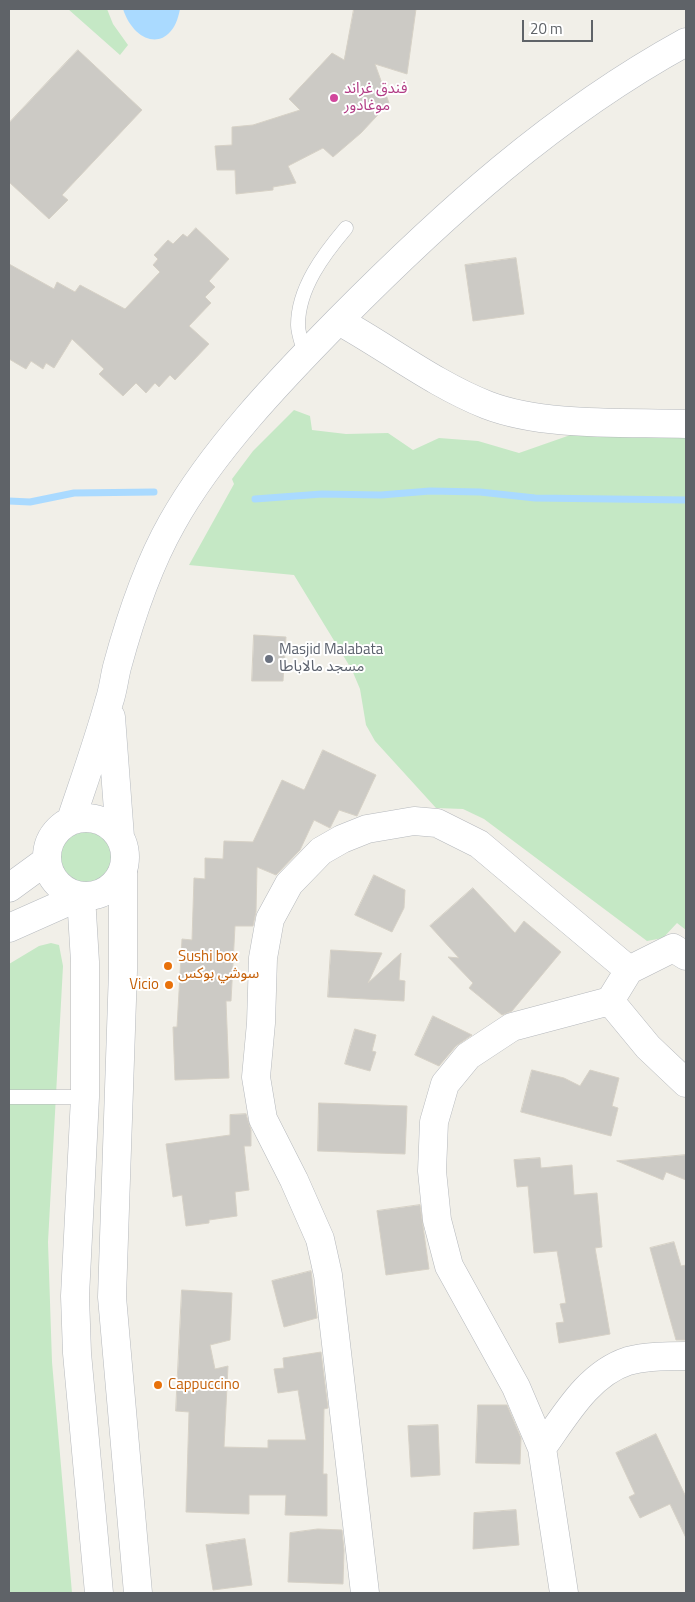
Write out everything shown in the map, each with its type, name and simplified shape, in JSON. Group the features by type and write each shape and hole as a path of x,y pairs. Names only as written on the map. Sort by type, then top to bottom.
{"street":[{"path":"71,820 110,700 124,644 151,567 172,523 200,479 268,396 305,355 397,262 484,182 568,118 686,42"},
{"path":"339,321 460,393 488,406 521,415 554,419 686,424"},
{"path":"110,700 113,772 120,837 125,854 123,871 123,980 112,1297 138,1593"},
{"path":"81,896 68,892 58,885 50,874 46,861 47,848 52,836 60,826 71,820 85,817 99,819 111,826 120,837"},
{"path":"365,1593 328,1275 320,1239 294,1180 263,1119 256,1077 261,1023 263,958 270,920 289,884 321,851 342,839 367,829 414,821 437,823 479,844 629,970"},
{"path":"9,888 46,861"},
{"path":"9,928 81,896 94,895 106,890 116,882 123,871"},
{"path":"81,896 84,962 85,1097 75,1296 78,1353 99,1593"},
{"path":"564,1593 542,1448 516,1387 449,1266 437,1220 432,1172 434,1122 445,1084 468,1056 512,1027 610,1001 629,970 682,946"},
{"path":"610,1001 648,1047 686,1083"},
{"path":"542,1448 576,1400 602,1374 628,1361 686,1356"}],"lane":[{"path":"305,355 298,325 306,289 328,250 346,228"},
{"path":"9,1097 85,1097"}],"green space":[{"path":"68,9 107,9 113,24 128,45 120,55"},
{"path":"294,410 310,416 312,430 346,434 388,433 413,450 439,438 478,441 519,453 579,432 686,435 686,930 677,923 663,938 647,941 484,819 463,809 436,808 375,741 366,725 360,689 352,670 294,575 189,565 234,484 232,479 253,451"},
{"path":"86,832 100,836 108,844 112,858 108,872 100,880 86,884 72,880 64,872 60,858 64,844 72,836"},
{"path":"51,943 59,945 63,966 48,1242 52,1362 72,1593 9,1593 9,964 39,946"}],"water":[{"path":"123,9 180,9 176,23 169,33 162,38 153,39 144,37 136,31"}],"building":[{"path":"354,9 416,9 407,74 375,64 389,103 361,133 333,157 323,148 288,166 296,183 273,187 273,190 236,194 235,170 217,170 215,146 232,145 232,127 253,125 300,110 289,99 332,53 344,60"},
{"path":"78,50 142,110 62,195 68,200 49,219 9,182 9,123"},
{"path":"196,228 229,259 209,281 215,287 205,297 211,303 189,326 209,344 175,380 170,375 159,387 155,383 146,393 136,383 123,396 99,374 104,369 72,339 54,368 46,363 43,369 31,361 26,369 9,359 9,264 54,289 57,282 75,292 80,285 125,309 160,272 153,265 158,259 154,255 168,240 173,244 183,234 187,237"},
{"path":"516,258 524,314 473,321 465,265"},
{"name":"Masjid Malabata مسجد مالاباطا","path":"254,635 286,637 283,681 252,681"},
{"path":"323,750 376,775 357,816 339,810 330,828 314,820 300,850 276,875 257,867 256,912 253,926 235,926 231,1001 226,1001 229,1078 175,1080 173,1027 177,1027 182,939 192,940 194,878 205,879 205,858 223,859 224,841 253,842 282,780 304,790"},
{"path":"374,875 405,890 404,908 392,932 355,915"},
{"path":"473,888 515,933 524,921 561,952 512,1011 502,1015 469,988 473,983 448,957 459,958 430,926"},
{"path":"331,950 382,953 368,983 401,953 399,980 405,981 404,1001 328,997"},
{"path":"433,1016 472,1035 456,1046 439,1066 415,1055"},
{"path":"355,1029 376,1035 372,1051 376,1052 370,1071 345,1064"},
{"path":"532,1070 564,1078 580,1086 590,1070 619,1078 612,1106 618,1108 611,1136 521,1112"},
{"path":"319,1103 407,1106 405,1154 318,1151"},
{"path":"246,1114 251,1130 251,1146 244,1146 249,1190 235,1192 237,1216 186,1226 182,1195 173,1197 166,1144 230,1135 230,1115"},
{"path":"686,1155 686,1180 666,1172 663,1180 617,1161"},
{"path":"540,1158 541,1168 572,1165 574,1195 597,1193 602,1247 595,1248 610,1334 559,1343 556,1323 564,1322 560,1304 566,1303 557,1251 534,1253 528,1186 517,1187 514,1160"},
{"path":"420,1205 429,1269 386,1275 377,1211"},
{"path":"674,1242 681,1266 686,1265 686,1340 676,1340 650,1248"},
{"path":"311,1271 317,1318 284,1327 272,1281"},
{"path":"182,1290 232,1293 230,1340 210,1345 215,1369 228,1366 224,1447 268,1448 268,1440 306,1440 298,1390 278,1393 274,1369 284,1368 283,1358 321,1352 328,1408 324,1409 323,1474 327,1474 327,1516 285,1515 286,1495 249,1495 249,1514 186,1512 189,1412 176,1411"},
{"path":"478,1405 507,1405 521,1438 520,1464 476,1463"},
{"path":"438,1425 440,1475 411,1477 408,1426"},
{"path":"656,1434 686,1497 686,1538 670,1504 640,1518 629,1497 635,1494 616,1453"},
{"path":"516,1510 519,1545 473,1549 474,1513"},
{"path":"318,1529 342,1530 344,1550 343,1584 288,1582 290,1533"},
{"path":"245,1539 252,1585 213,1590 206,1545"}],"waterway":[{"path":"255,499 322,494 381,495 430,491 480,492 535,498 686,500"},
{"path":"9,501 30,502 74,493 154,492"}],"place":[{"name":"فندق غراند موغادور","path":"334,98"},
{"name":"Masjid Malabata مسجد مالاباطا","path":"269,659"},
{"name":"Sushi box سوشي بوكس","path":"168,966"},
{"name":"Vicio","path":"169,985"},
{"name":"Cappuccino","path":"158,1385"}]}
